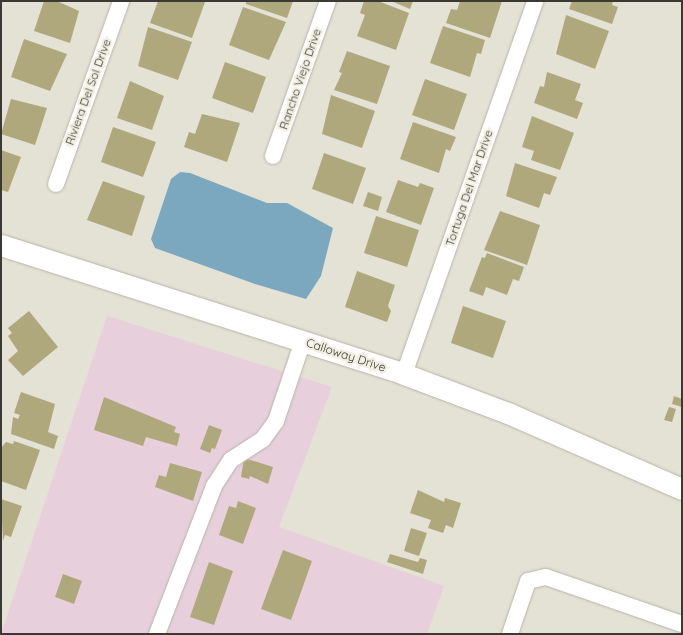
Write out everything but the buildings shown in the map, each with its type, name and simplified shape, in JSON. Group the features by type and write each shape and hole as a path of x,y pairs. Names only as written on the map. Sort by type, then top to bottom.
{"main road":[{"name":"Calloway Drive","path":"1,245 404,374 508,413 682,489"}],"street":[{"name":"Riviera Del Sol Drive","path":"56,184 121,1"},
{"name":"Rancho Viejo Drive","path":"273,156 328,1"},
{"name":"Tortuga Del Mar Drive","path":"404,374 535,1"},
{"path":"157,634 214,486 232,460 263,439 276,421 303,341"},
{"path":"510,634 528,582 546,577 682,624"}],"shaded area":[{"path":"107,316 332,387 279,527 444,586 427,634 1,634"}],"water":[{"path":"180,172 190,173 267,203 287,203 333,228 321,276 306,299 255,284 155,248 151,239 171,179"}]}
